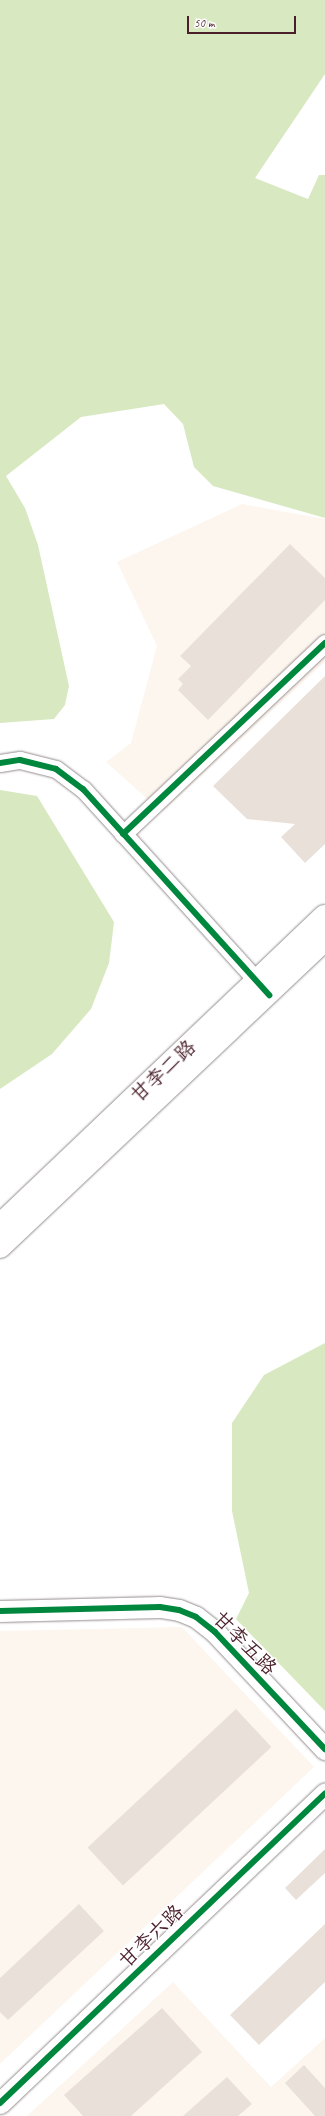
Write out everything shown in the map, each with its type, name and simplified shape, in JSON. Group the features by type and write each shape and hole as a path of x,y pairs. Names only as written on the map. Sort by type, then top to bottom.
{"main road":[{"name":"甘李二路","path":"0,1247 263,988 325,916"},
{"name":"甘李二路","path":"0,1225 263,988 325,940"}],"street":[{"path":"123,834 325,643"},
{"path":"0,763 20,760 56,769 83,790 263,988"},
{"name":"甘李五路","path":"0,1611 160,1607 179,1610 196,1617 215,1632 325,1749"},
{"name":"甘李六路","path":"0,2103 325,1793"}],"shaded area":[{"path":"242,504 325,519 325,662 162,812 106,762 131,743 157,646 117,562"},
{"path":"182,1627 314,1767 0,2064 0,1631"},
{"path":"173,1982 271,2087 325,2038 325,2116 27,2116"}],"green space":[{"path":"0,0 325,0 325,74 255,178 308,199 319,175 325,175 325,518 213,486 194,467 183,424 164,404 81,417 6,476 25,508 38,545 69,686 65,705 54,719 0,723"},
{"path":"0,790 37,796 114,922 109,963 91,1009 52,1054 0,1089"},
{"path":"325,1343 325,1711 236,1619 249,1593 232,1511 232,1423 264,1375"}],"building":[{"path":"290,544 325,578 325,600 208,720 178,690 183,684 178,679 191,666 180,656"},
{"path":"325,676 325,844 305,863 281,837 295,824 247,819 213,786"},
{"path":"236,1709 271,1747 123,1885 88,1847"},
{"path":"325,1849 325,1873 296,1900 285,1888"},
{"path":"79,1904 104,1931 8,2020 0,2012 0,1978"},
{"path":"325,1924 325,1982 259,2045 230,2015"},
{"path":"162,2008 202,2052 131,2116 83,2116 64,2095"},
{"path":"304,2065 325,2088 325,2116 315,2116 285,2083"},
{"path":"227,2077 252,2104 238,2116 183,2116"}],"cycle path":[{"path":"123,834 325,643"},
{"path":"0,763 20,760 56,769 83,789 269,995"},
{"path":"0,1611 160,1607 179,1610 196,1617 215,1632 325,1749"},
{"path":"0,2103 325,1793"}]}
